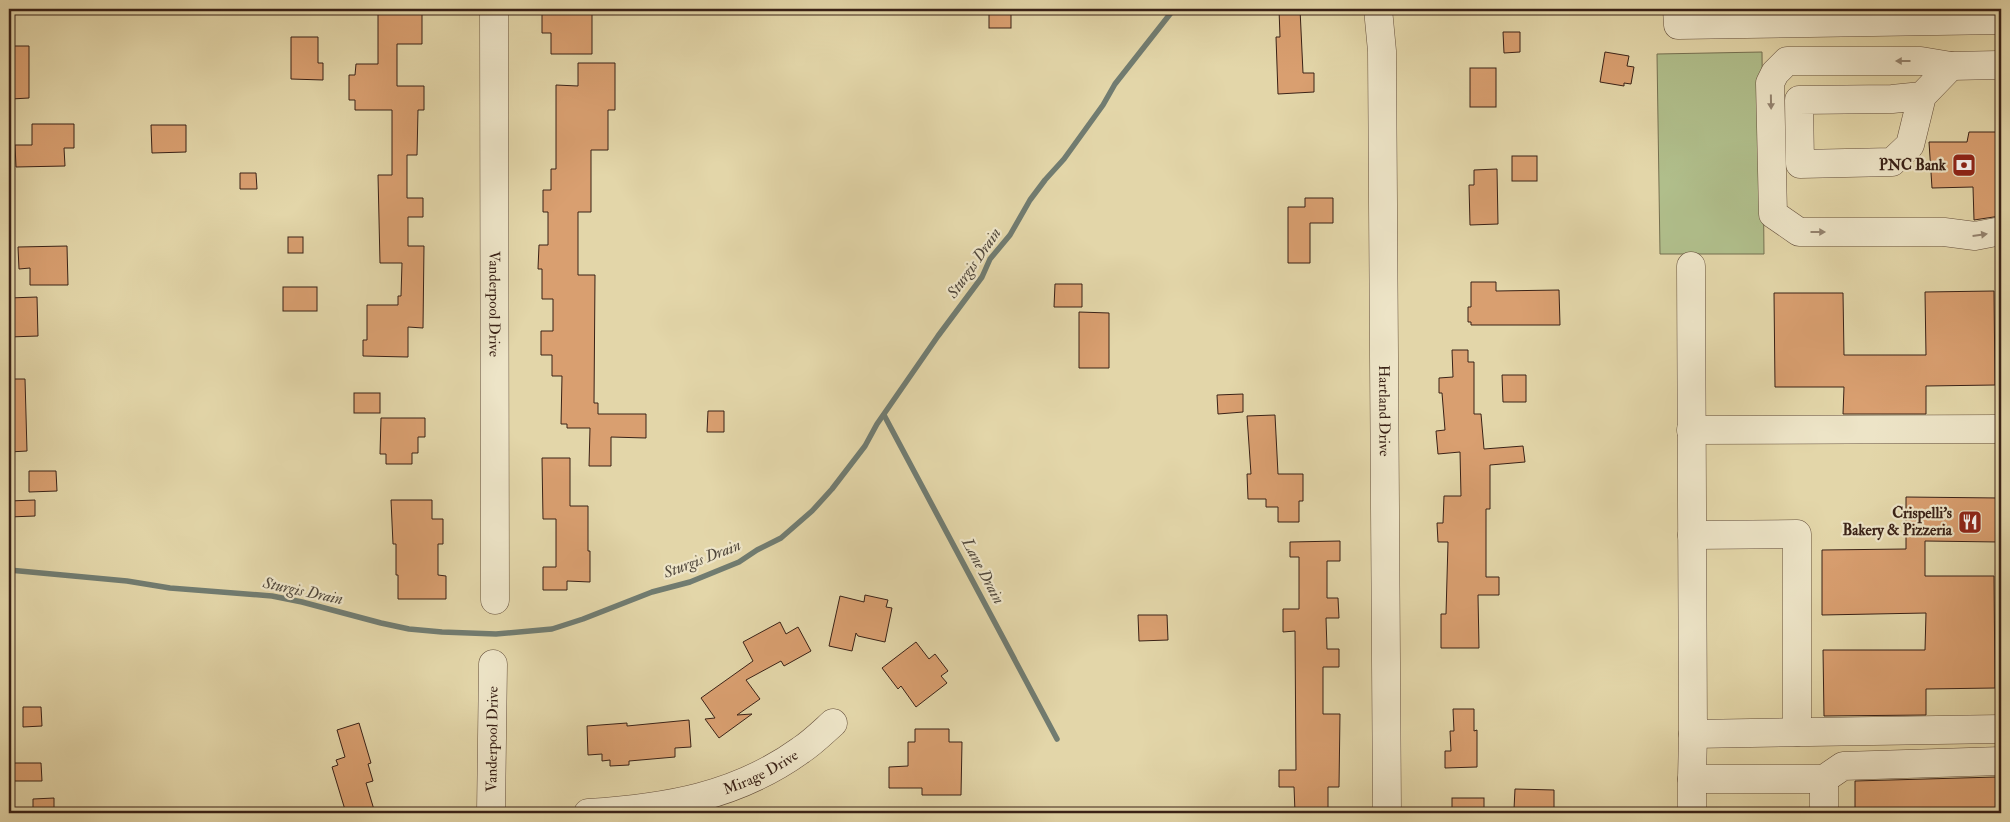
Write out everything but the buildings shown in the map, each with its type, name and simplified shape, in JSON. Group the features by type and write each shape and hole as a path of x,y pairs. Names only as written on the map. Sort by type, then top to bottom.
{"street":[{"name":"Vanderpool Drive","path":"494,9 495,600"},
{"name":"Hartland Drive","path":"1378,9 1382,51 1387,813"},
{"path":"1677,9 1678,25 1835,15 1984,17"},
{"path":"2001,67 1998,65 1951,66 1921,61 1787,61 1775,73 1770,83 1773,214 1799,232 1944,232 1974,236 2001,231"},
{"path":"1922,96 1892,99 1799,100 1800,164 1892,162 1910,145 1922,96 1951,66"},
{"path":"1690,266 1692,813"},
{"path":"1691,430 2001,429"},
{"path":"1692,535 1797,534 1797,732"},
{"name":"Vanderpool Drive","path":"491,813 493,664"},
{"name":"Mirage Drive","path":"588,813 664,806 722,791 755,778 801,750 833,723"},
{"path":"1693,734 2001,729"},
{"path":"1692,779 1824,779 1844,766 2001,761"},
{"path":"1824,779 1824,813"}],"green space":[{"path":"1762,52 1764,254 1660,254 1657,54"}],"waterway":[{"name":"Sturgis Drain","path":"9,570 127,581 170,588 272,596 409,629 496,634 552,629 652,592 690,582 739,562 781,538 812,511 832,489 865,446 877,424 938,336 982,277 990,259 1010,235 1030,200 1064,159 1103,105 1115,84 1174,9"},
{"name":"Lane Drain","path":"884,415 1057,739"}],"place":[{"name":"PNC Bank","path":"1964,165"},
{"name":"Crispelli’s Bakery & Pizzeria","path":"1970,522"}]}
